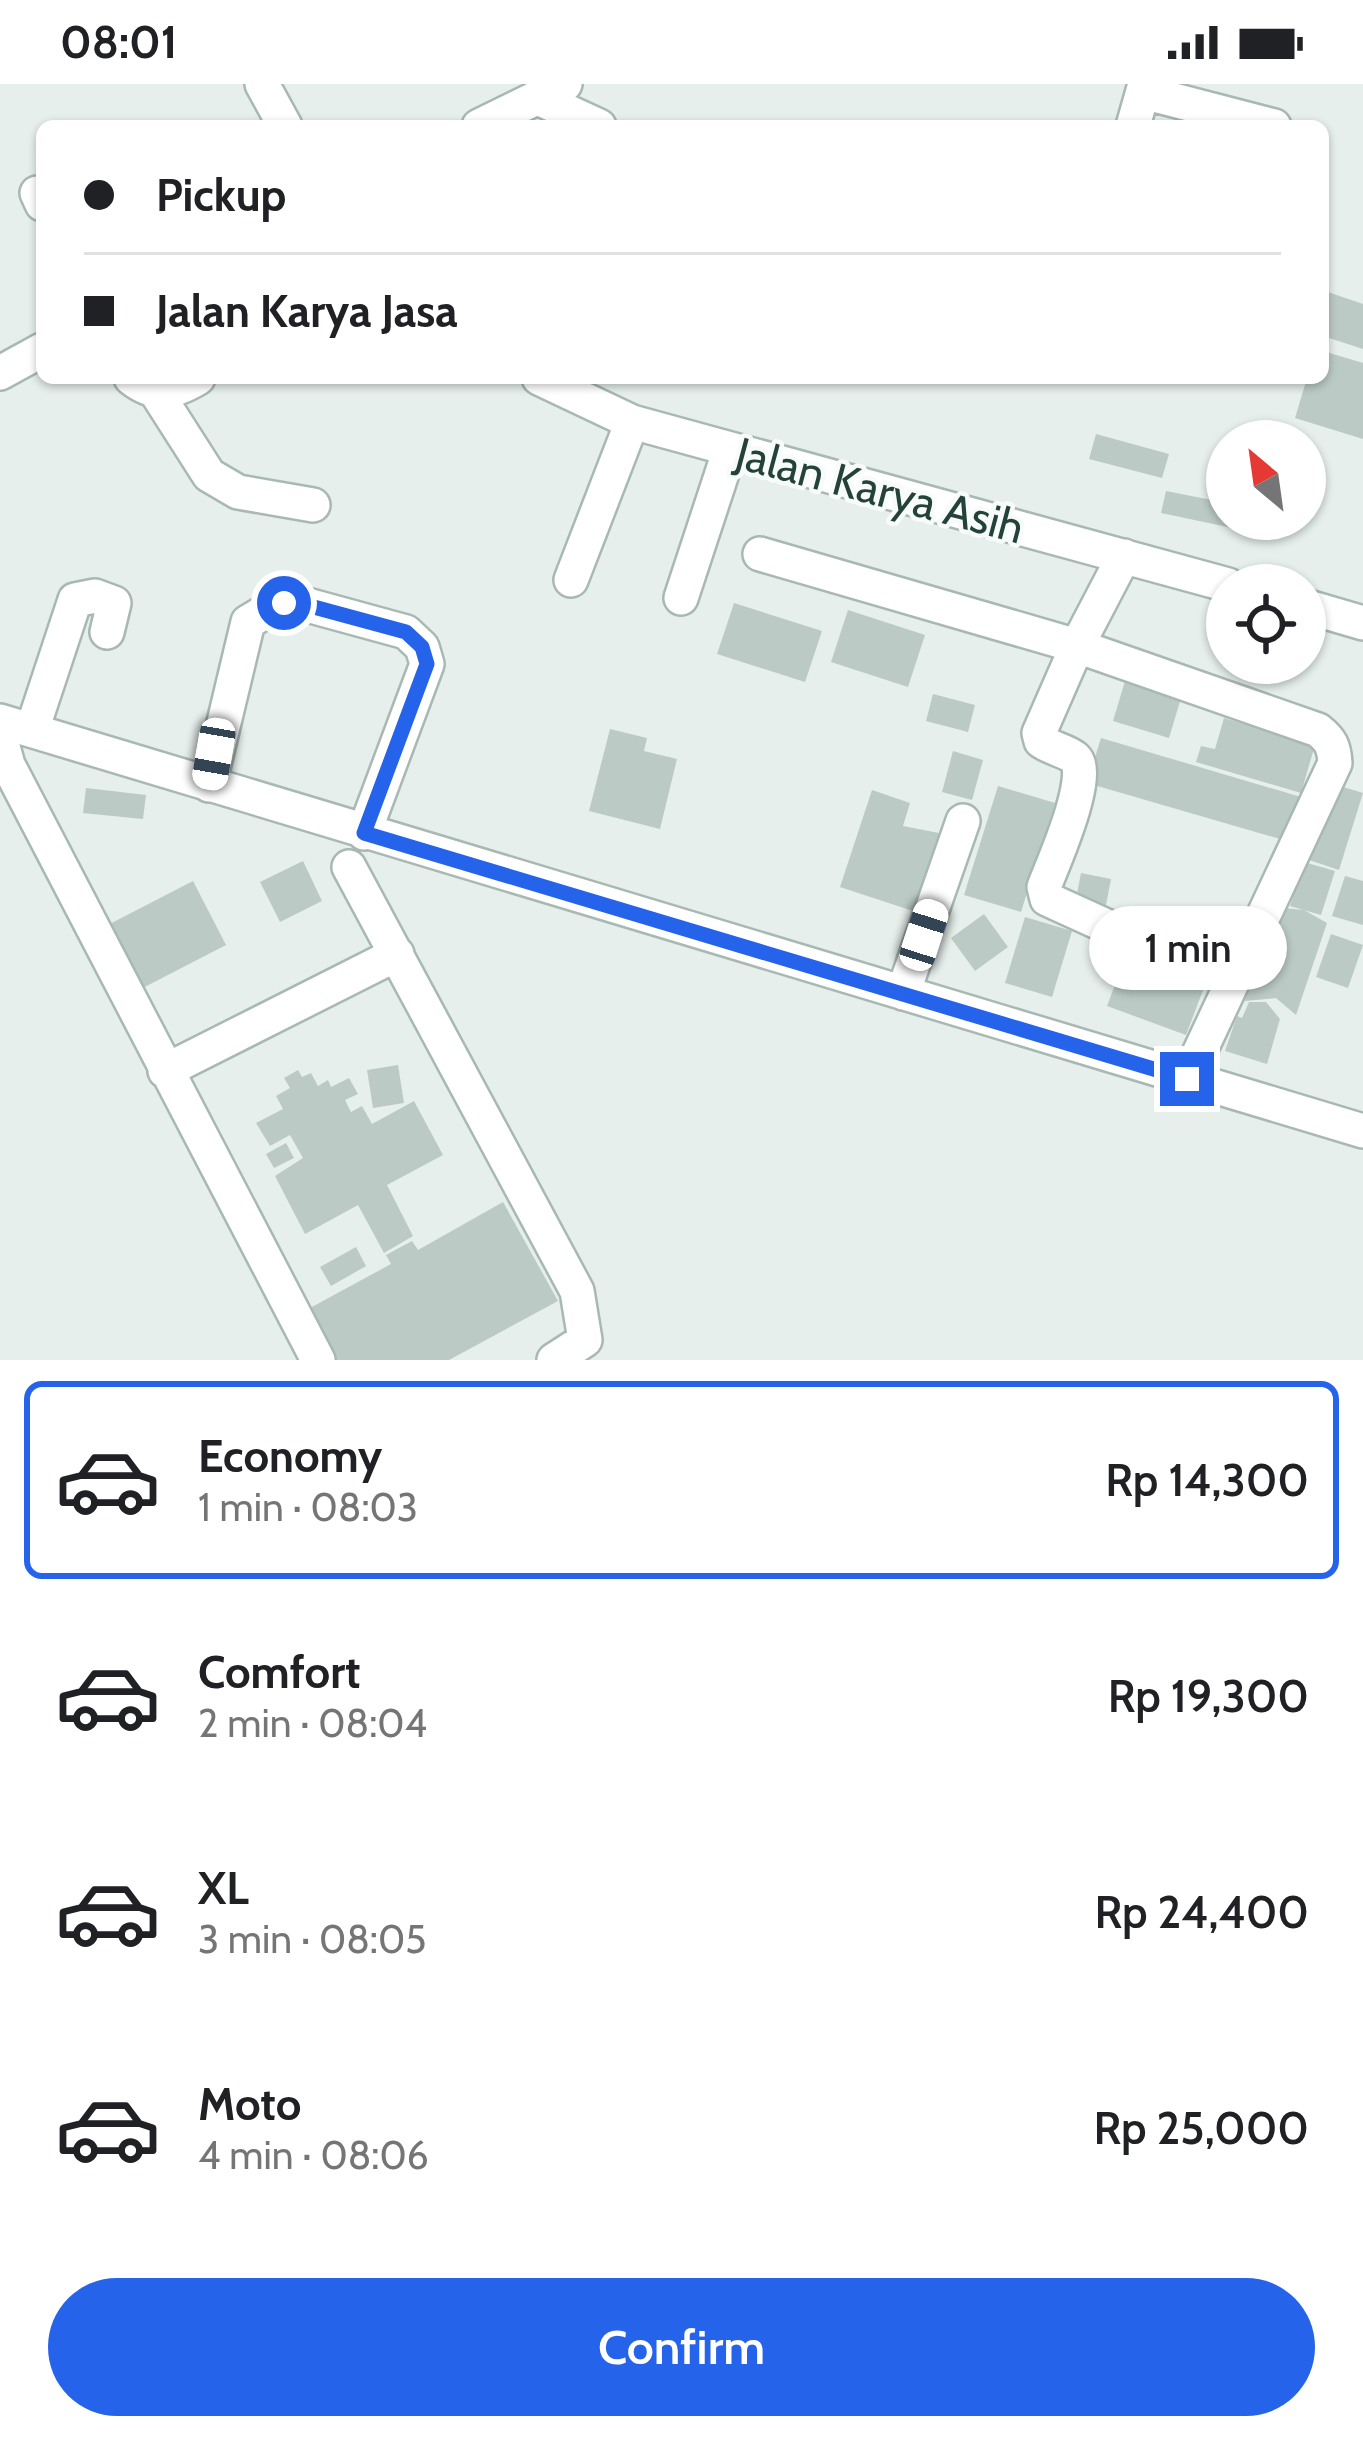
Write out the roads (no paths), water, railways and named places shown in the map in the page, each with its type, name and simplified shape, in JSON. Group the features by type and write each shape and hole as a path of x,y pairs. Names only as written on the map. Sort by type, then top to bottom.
{"street":[{"path":"262,84 282,120"},
{"path":"1135,120 1144,88 1253,120"},
{"path":"492,120 552,91 591,120"},
{"path":"144,385 176,391 187,384"},
{"name":"Jalan Karya Asih","path":"552,384 632,422 1206,579"},
{"path":"144,385 209,475 238,492 313,506"},
{"path":"571,580 632,422"},
{"path":"681,598 730,449"},
{"path":"760,554 1077,646 1318,730 1334,748 1335,763 1187,1079"},
{"path":"1115,930 1047,899 1044,887 1077,799 1080,766 1074,757 1041,741 1039,733 1124,556"},
{"path":"107,632 114,603 95,596 75,600 11,729 8,765 318,1360"},
{"path":"209,785 248,622 273,607 299,603 406,632 422,647 427,664 364,833"},
{"path":"1326,612 1363,622"},
{"path":"11,729 1363,1131"},
{"path":"903,993 963,821"},
{"path":"350,866 577,1291 585,1340 554,1360"},
{"path":"165,1070 397,954"}]}
